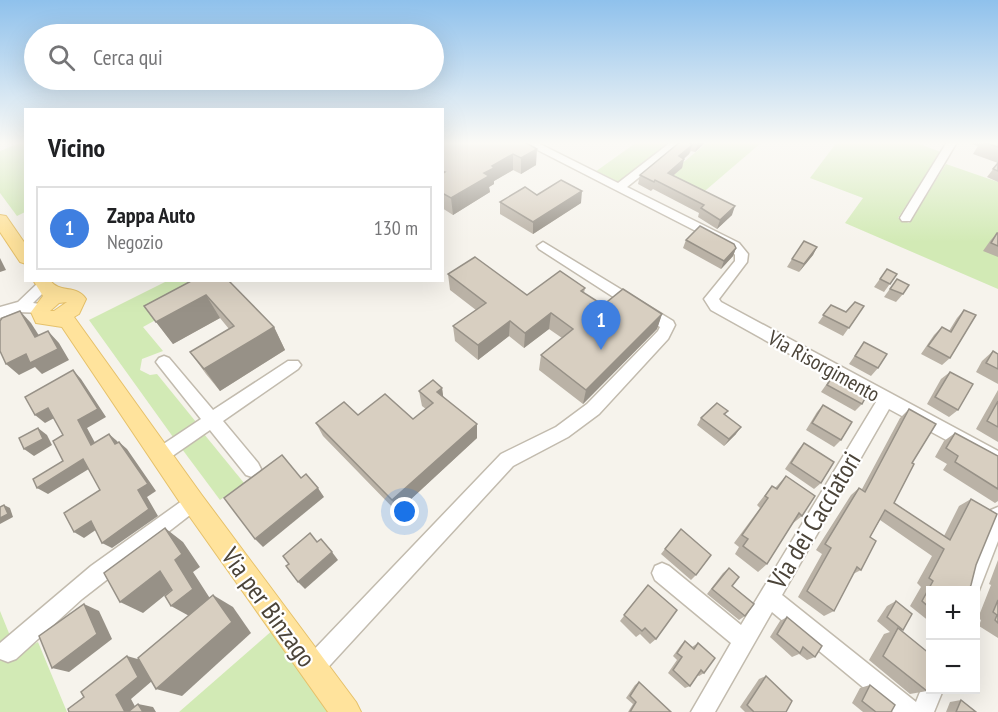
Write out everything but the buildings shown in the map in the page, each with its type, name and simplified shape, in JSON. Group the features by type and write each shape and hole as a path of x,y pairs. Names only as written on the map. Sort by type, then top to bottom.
{"main road":[{"path":"0,220 24,255"},
{"name":"Via per Binzago","path":"53,302 162,454 193,502 346,712"}],"street":[{"path":"593,175 619,188 635,175"},
{"path":"906,218 932,175"},
{"name":"Via Risorgimento","path":"619,188 735,246 742,254 741,262 711,299 716,306 998,460"},
{"path":"313,667 507,460 562,432 593,409 663,335 668,325 543,246"},
{"path":"21,307 53,302"},
{"path":"0,313 53,302"},
{"path":"164,362 252,469"},
{"path":"162,454 293,365"},
{"name":"Via dei Cacciatori","path":"702,712 886,399"},
{"path":"8,651 31,627 128,549 193,502"},
{"path":"972,586 998,516"},
{"path":"663,573 744,641"},
{"path":"769,597 911,712"},
{"path":"923,712 930,694"}],"green space":[{"path":"0,175 24,175 24,212 17,216 0,193"},
{"path":"602,175 629,175 620,183"},
{"path":"668,175 723,175 699,196 663,179"},
{"path":"812,175 926,175 898,218 909,223 939,175 978,175 998,182 998,289 845,223 863,198 810,178"},
{"path":"165,282 224,282 143,327 163,351 142,359 140,370 150,375 157,374 196,422 173,437 89,320"},
{"path":"204,434 244,483 220,500 182,449"},
{"path":"0,611 17,653 38,642 67,712 0,712"},
{"path":"274,629 330,712 179,712"}],"place":[{"name":"Zappa Auto","path":"601,350"}]}
